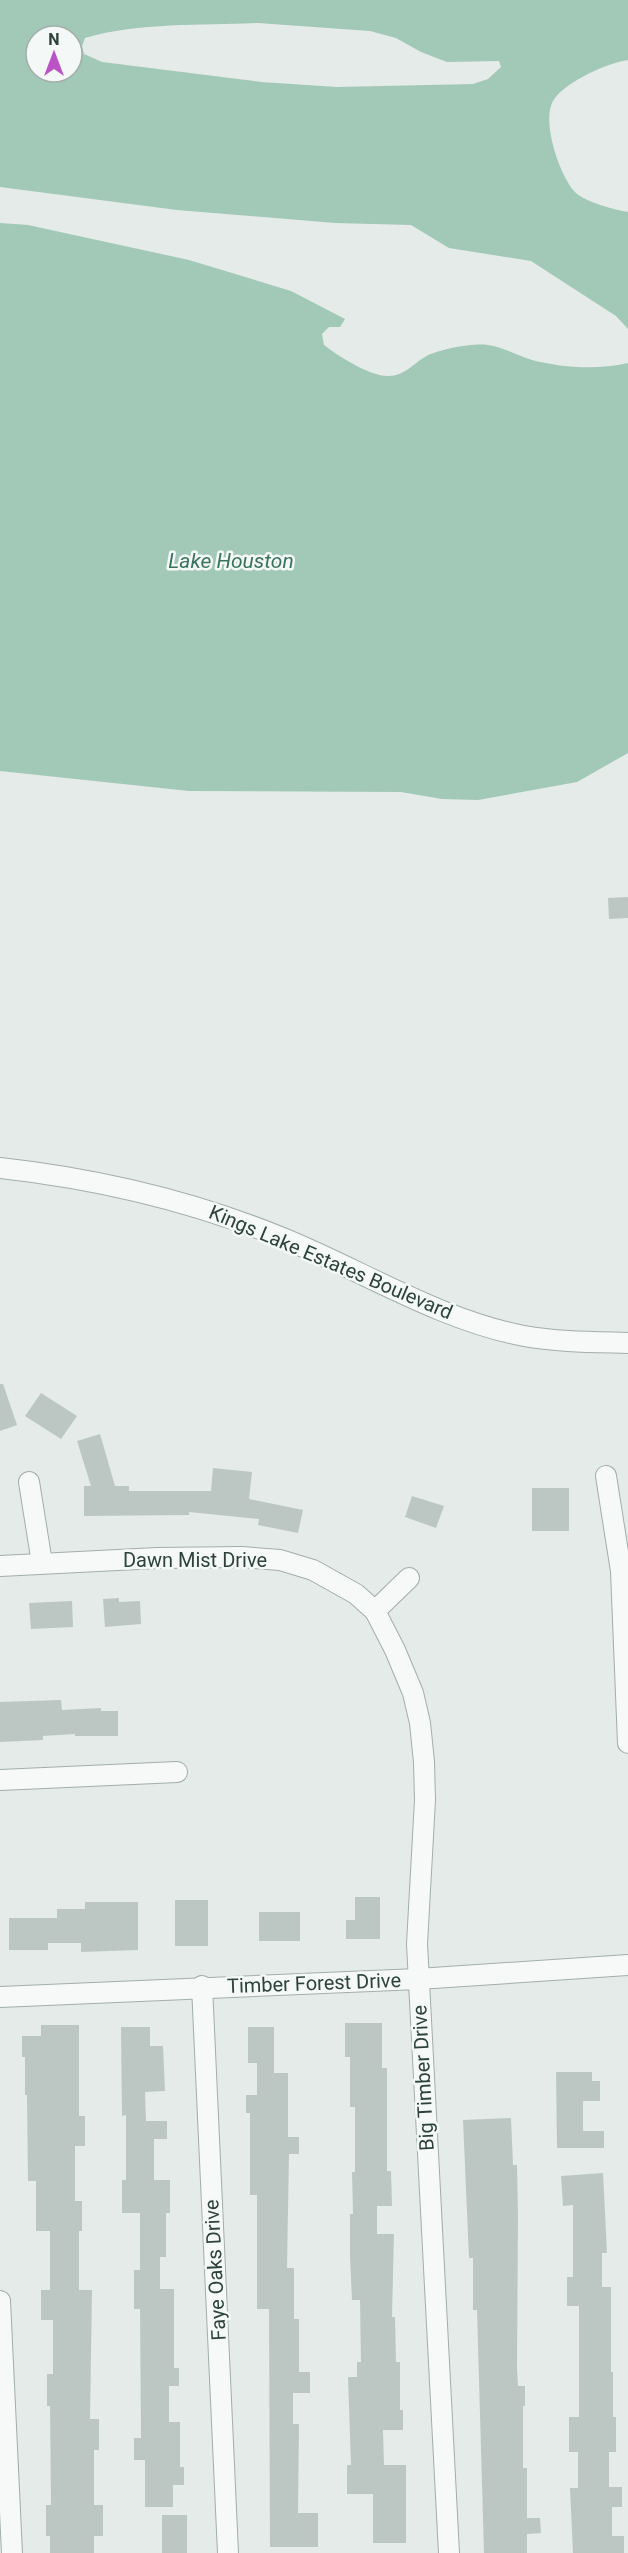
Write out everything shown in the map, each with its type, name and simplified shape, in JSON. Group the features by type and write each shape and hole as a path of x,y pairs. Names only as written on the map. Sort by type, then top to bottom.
{"street":[{"name":"Kings Lake Estates Boulevard","path":"0,1168 60,1175 126,1187 208,1210 285,1239 426,1304 487,1326 524,1336 557,1340 628,1343"},
{"path":"606,1476 621,1571 628,1743"},
{"path":"29,1482 42,1563"},
{"name":"Dawn Mist Drive","path":"0,1566 242,1557 280,1560 297,1564 328,1577 356,1594 375,1611"},
{"path":"375,1611 410,1578"},
{"name":"Big Timber Drive","path":"375,1611 413,1693 420,1723 424,1762 417,1944 418,1979 449,2553"},
{"path":"0,1780 177,1772"},
{"name":"Timber Forest Drive","path":"0,1997 202,1986 418,1979 628,1965"},
{"name":"Faye Oaks Drive","path":"202,1986 228,2553"},
{"path":"0,2301 12,2553"}],"water":[{"path":"0,0 628,0 628,60 599,69 569,85 555,98 549,119 558,161 576,193 593,202 628,212 628,329 616,316 531,261 449,248 411,225 335,223 177,210 0,187","holes":["258,23 370,31 396,38 421,52 447,62 499,61 501,67 488,79 473,84 337,87 261,82 102,62 84,54 84,84 24,84 24,24 84,24 84,41 85,38 127,29"]},
{"name":"Lake Houston","path":"0,223 28,225 189,260 291,291 345,319 340,327 329,327 322,334 324,345 355,365 373,373 389,376 399,374 439,351 474,345 494,346 532,360 556,365 604,367 628,363 628,753 577,782 478,800 442,799 401,792 189,791 0,771"}],"building":[{"path":"628,897 628,918 609,919 608,898"},
{"path":"0,1384 3,1384 17,1425 0,1431"},
{"path":"41,1393 77,1416 61,1439 25,1416"},
{"path":"100,1434 115,1486 129,1486 129,1491 211,1491 213,1468 252,1472 249,1499 303,1510 298,1533 258,1525 259,1519 189,1512 189,1515 84,1516 84,1486 91,1486 77,1441"},
{"path":"532,1488 569,1488 569,1531 532,1531"},
{"path":"412,1496 444,1506 436,1528 405,1517"},
{"path":"119,1598 119,1602 140,1601 141,1624 105,1627 103,1599"},
{"path":"72,1601 73,1627 31,1629 29,1603"},
{"path":"61,1700 62,1710 101,1708 101,1711 118,1711 118,1736 75,1736 75,1734 43,1736 43,1740 0,1742 0,1702"},
{"path":"355,1897 380,1897 380,1939 346,1939 346,1920 355,1920"},
{"path":"175,1900 208,1900 208,1946 175,1946"},
{"path":"85,1902 138,1902 138,1950 81,1952 81,1943 48,1943 48,1950 9,1950 9,1918 57,1918 57,1909 85,1909"},
{"path":"259,1912 300,1912 300,1941 259,1941"},
{"path":"345,2023 382,2023 382,2068 387,2068 387,2171 391,2171 392,2206 377,2206 377,2234 394,2234 392,2317 395,2317 396,2362 400,2362 400,2410 403,2410 403,2430 383,2430 384,2465 406,2465 406,2543 373,2543 373,2494 347,2494 347,2465 351,2465 348,2377 357,2377 357,2362 361,2362 360,2300 352,2300 350,2214 353,2214 352,2172 355,2172 355,2107 350,2107 350,2057 345,2057"},
{"path":"41,2025 79,2025 79,2116 85,2116 85,2146 75,2146 75,2201 82,2201 82,2231 79,2231 79,2290 92,2290 90,2419 99,2419 99,2450 94,2450 94,2505 103,2505 103,2536 94,2536 94,2553 50,2553 50,2536 46,2536 46,2505 51,2505 50,2406 47,2406 47,2374 53,2374 53,2320 41,2320 41,2290 50,2290 50,2231 36,2231 36,2181 28,2181 27,2095 25,2095 25,2057 22,2057 22,2036 41,2036"},
{"path":"121,2027 150,2027 150,2046 163,2046 165,2091 145,2092 146,2121 167,2121 167,2139 154,2139 154,2180 170,2180 170,2213 166,2213 166,2257 160,2257 160,2289 174,2289 174,2368 179,2368 179,2386 169,2386 169,2422 180,2422 180,2467 184,2467 184,2485 173,2485 173,2507 145,2507 145,2460 134,2460 134,2438 141,2438 140,2309 134,2309 134,2270 140,2270 140,2213 122,2213 122,2180 126,2180 126,2115 122,2116"},
{"path":"248,2027 274,2027 274,2073 288,2073 288,2137 299,2137 299,2154 289,2154 287,2268 294,2268 294,2319 299,2319 299,2372 310,2372 310,2393 293,2393 293,2424 299,2424 298,2513 318,2513 318,2547 270,2547 269,2309 257,2309 257,2195 250,2195 250,2113 246,2113 246,2095 257,2095 257,2063 248,2063"},
{"path":"556,2072 592,2072 592,2081 600,2081 600,2101 583,2101 583,2131 604,2131 604,2148 557,2148"},
{"path":"511,2118 513,2165 517,2165 517,2368 518,2386 525,2386 523,2468 527,2468 527,2518 540,2518 541,2533 527,2534 527,2553 484,2553 477,2310 473,2310 473,2258 469,2258 463,2120"},
{"path":"603,2173 607,2253 602,2253 602,2287 611,2287 611,2372 613,2372 613,2417 616,2417 616,2452 609,2452 609,2487 622,2487 622,2507 612,2507 612,2536 624,2536 624,2553 573,2553 570,2488 578,2488 578,2452 569,2452 569,2417 579,2417 579,2306 567,2306 567,2277 573,2277 573,2205 563,2206 561,2176"},
{"path":"162,2515 187,2515 187,2553 162,2553"}]}
